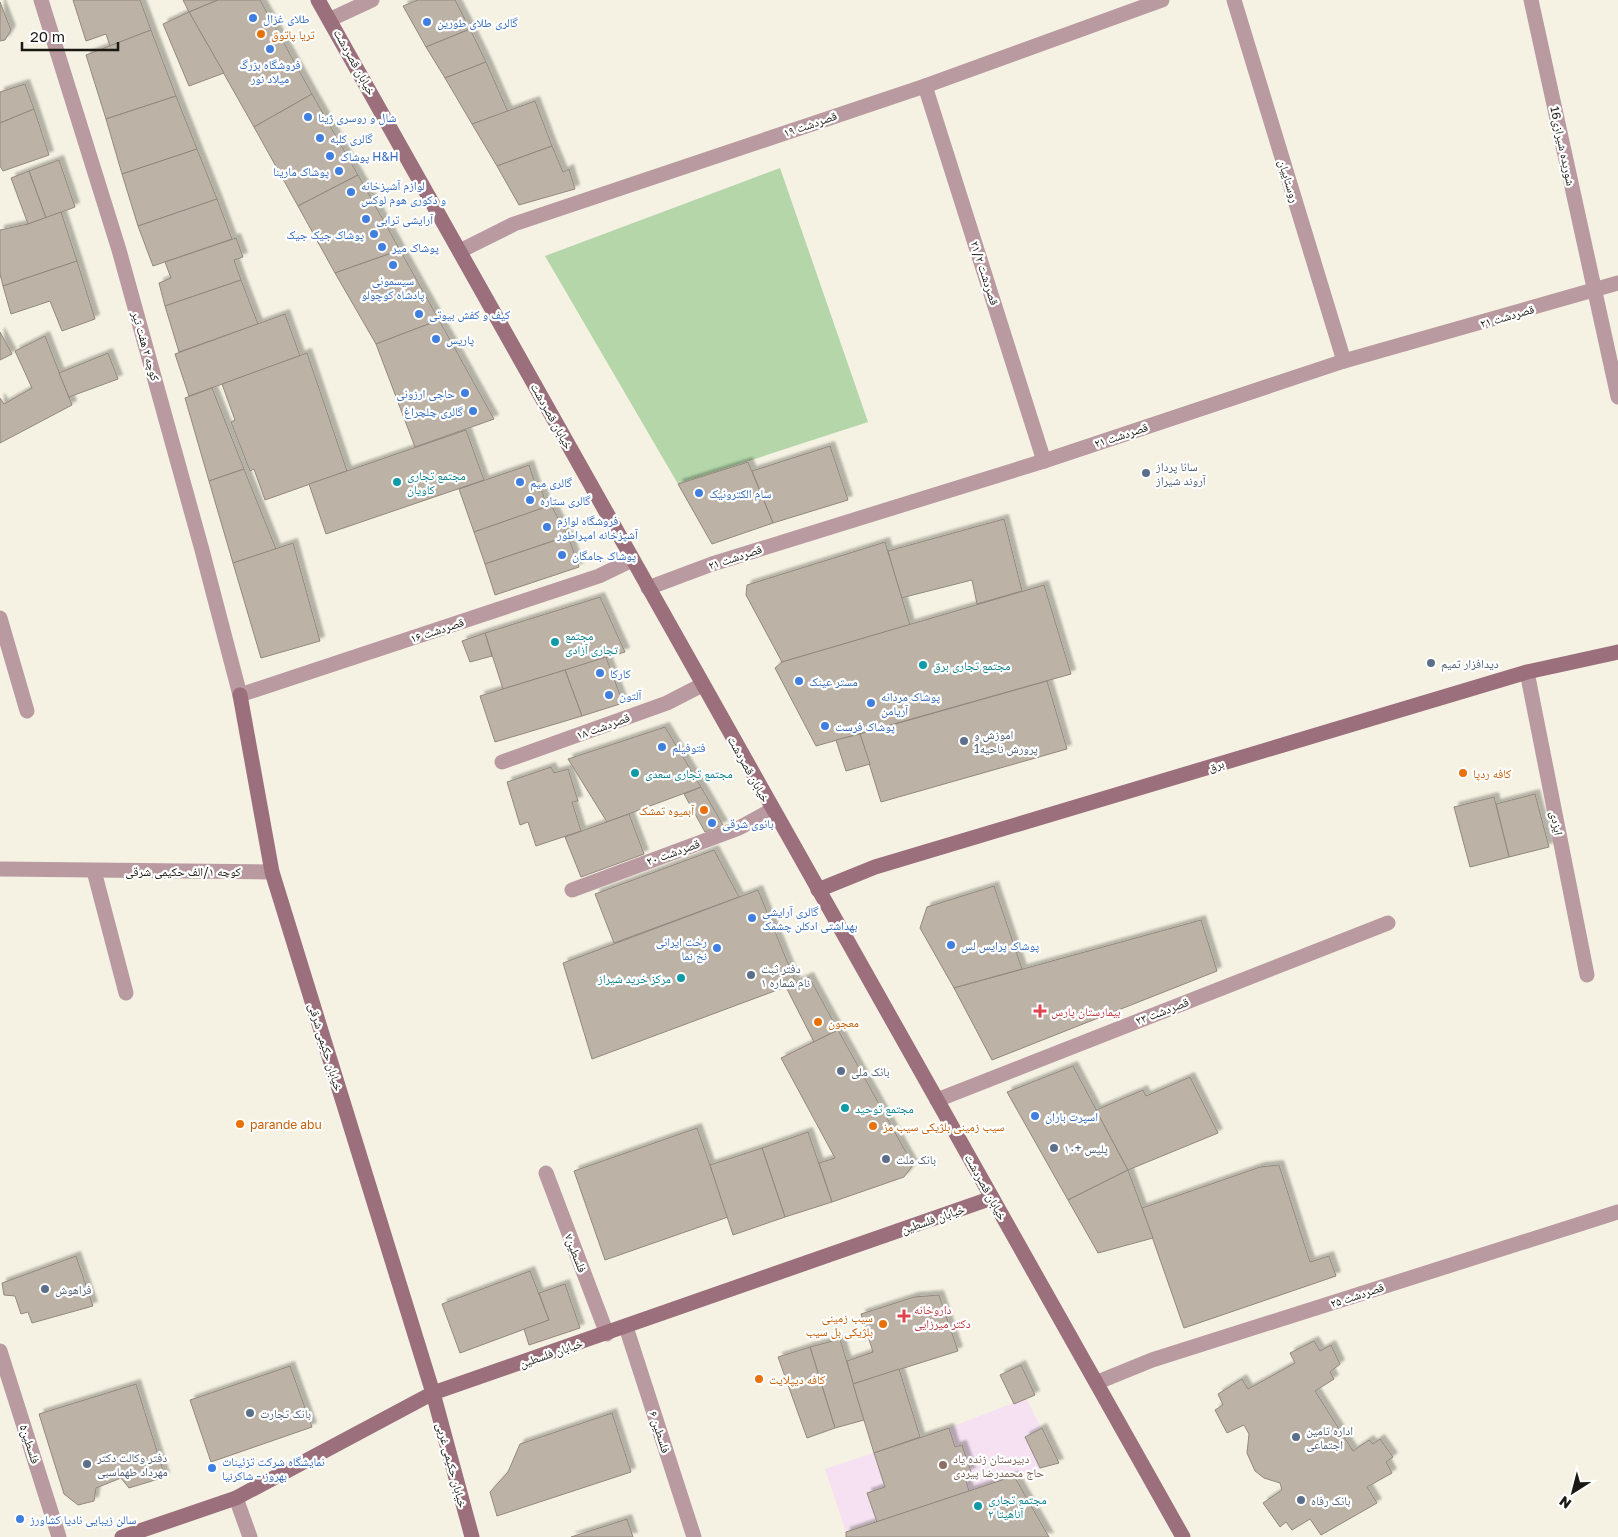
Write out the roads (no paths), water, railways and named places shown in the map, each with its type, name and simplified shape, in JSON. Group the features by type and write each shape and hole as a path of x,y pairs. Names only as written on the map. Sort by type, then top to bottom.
{"street":[{"name":"کوچه ۲ هفت تیر","path":"41,0 119,250 240,695"},
{"name":"خیابان قصردشت","path":"318,0 331,19 772,810 1098,1382 1183,1537"},
{"path":"331,19 372,0"},
{"name":"قصردشت ۱۹","path":"460,251 514,224 925,86 1162,0"},
{"name":"روستاییان","path":"1234,0 1344,361"},
{"name":"شوریده شیرازی16","path":"1531,0 1618,397"},
{"name":"قصردشت ۲۱/۲","path":"925,86 1044,460"},
{"name":"قصردشت ۲۱","path":"648,588 712,564 1044,460 1344,361 1618,283"},
{"name":"قصردشت ۱۶","path":"240,695 599,576 632,560"},
{"path":"0,618 27,711"},
{"name":"برق","path":"818,890 876,867 1527,672 1618,652"},
{"name":"ایزدی","path":"1527,672 1586,975"},
{"name":"قصردشت ۱۸","path":"502,762 667,703 702,685"},
{"name":"خیابان حکیمی شرقی","path":"240,695 272,872 433,1393"},
{"name":"قصردشت ۲۰","path":"572,890 739,828 772,810"},
{"name":"کوچه ۱/الف حکیمی شرقی","path":"0,869 272,872"},
{"path":"94,871 126,993"},
{"name":"قصردشت ۲۳","path":"937,1100 1388,923"},
{"name":"۷فلسطین","path":"546,1173 607,1334"},
{"name":"خیابان فلسطین","path":"124,1537 236,1498 433,1393 607,1334 992,1198"},
{"name":"قصردشت ۲۵","path":"1098,1382 1152,1360 1618,1212"},
{"name":"فلسطین ۶","path":"626,1327 694,1537"},
{"name":"فلسطین۵","path":"0,1351 59,1537"},
{"name":"خیابان حکیمی غربی","path":"433,1393 472,1537"},
{"path":"236,1498 250,1537"}],"place":[{"name":"طلای غزال","path":"253,18"},
{"name":"گالری طلای طورین","path":"427,22"},
{"name":"تریا پاتوق","path":"261,34"},
{"name":"فروشگاه بزرگ میلاد نور","path":"270,49"},
{"name":"شال و روسری ژینا","path":"308,117"},
{"name":"گالری کلبه","path":"320,138"},
{"name":"پوشاک H&H","path":"330,156"},
{"name":"پوشاک مارینا","path":"339,171"},
{"name":"لوازم آشپزخانه و دکوری هوم لوکس","path":"351,192"},
{"name":"آرایشی ترابی","path":"366,219"},
{"name":"پوشاک جیک جیک","path":"374,234"},
{"name":"پوشاک میر","path":"382,247"},
{"name":"سیسمونی پادشاه کوچولو","path":"393,265"},
{"name":"کیف و کفش بیوتی","path":"419,314"},
{"name":"پاریس","path":"436,339"},
{"name":"حاجی ارزونی","path":"465,393"},
{"name":"گالری چلچراغ","path":"473,411"},
{"name":"سانا پرداز آروند شیراز","path":"1146,473"},
{"name":"مجتمع تجاری کاویان","path":"397,482"},
{"name":"گالری میم","path":"520,482"},
{"name":"سام الکترونیک","path":"699,493"},
{"name":"گالری ستاره","path":"530,500"},
{"name":"فروشگاه لوازم آشپزخانه امپراطور","path":"547,527"},
{"name":"پوشاک جامگان","path":"562,555"},
{"name":"مجتمع تجاری آزادی","path":"555,642"},
{"name":"دیدافزار تمیم","path":"1431,663"},
{"name":"مجتمع تجاری برق","path":"923,665"},
{"name":"کارکا","path":"600,673"},
{"name":"مستر عینک","path":"799,681"},
{"name":"آلتون","path":"609,695"},
{"name":"پوشاک مردانه آریامن","path":"871,703"},
{"name":"پوشاک فرست","path":"825,726"},
{"name":"اموزش و پرورش ناحیه1","path":"964,741"},
{"name":"فتوفیلم","path":"662,747"},
{"name":"مجتمع تجاری سعدی","path":"635,773"},
{"name":"کافه ردپا","path":"1463,773"},
{"name":"آبمیوه تمشک","path":"704,810"},
{"name":"بانوی شرقی","path":"712,823"},
{"name":"گالری آرایشی بهداشتی ادکلن چشمک","path":"752,918"},
{"name":"پوشاک پرایس لس","path":"951,945"},
{"name":"رخت ایرانی نخ نما","path":"717,948"},
{"name":"دفتر ثبت نام شماره ١","path":"751,975"},
{"name":"مرکز خرید شیراز","path":"681,978"},
{"name":"بیمارستان پارس","path":"1040,1011"},
{"name":"معجون","path":"818,1022"},
{"name":"بانک ملی","path":"841,1071"},
{"name":"مجتمع توحید","path":"845,1108"},
{"name":"اسپرت باران","path":"1035,1116"},
{"name":"parande abu","path":"240,1124"},
{"name":"سیب زمینی بلژیکی سیب مز","path":"873,1126"},
{"name":"پلیس +۱۰","path":"1054,1148"},
{"name":"بانک ملت","path":"886,1159"},
{"name":"فراهوش","path":"45,1289"},
{"name":"داروخانه دکتر میرزایی","path":"904,1316"},
{"name":"سیب زمینی بلژیکی بل سیب","path":"883,1324"},
{"name":"کافه دیپلایت","path":"759,1379"},
{"name":"بانک تجارت","path":"250,1413"},
{"name":"اداره تامین اجتماعی","path":"1296,1437"},
{"name":"دفتر وکالت دکتر مهرداد طهماسبی","path":"87,1464"},
{"name":"دبیرستان زنده یاد حاج محمدرضا پیردی","path":"943,1465"},
{"name":"نمایشگاه شرکت تزئینات بهروز - شاکرنیا","path":"212,1468"},
{"name":"بانک رفاه","path":"1301,1500"},
{"name":"مجتمع تجاری آناهیتا ۲","path":"978,1506"},
{"name":"سالن زیبایی نادیا کشاورز","path":"20,1519"}]}
